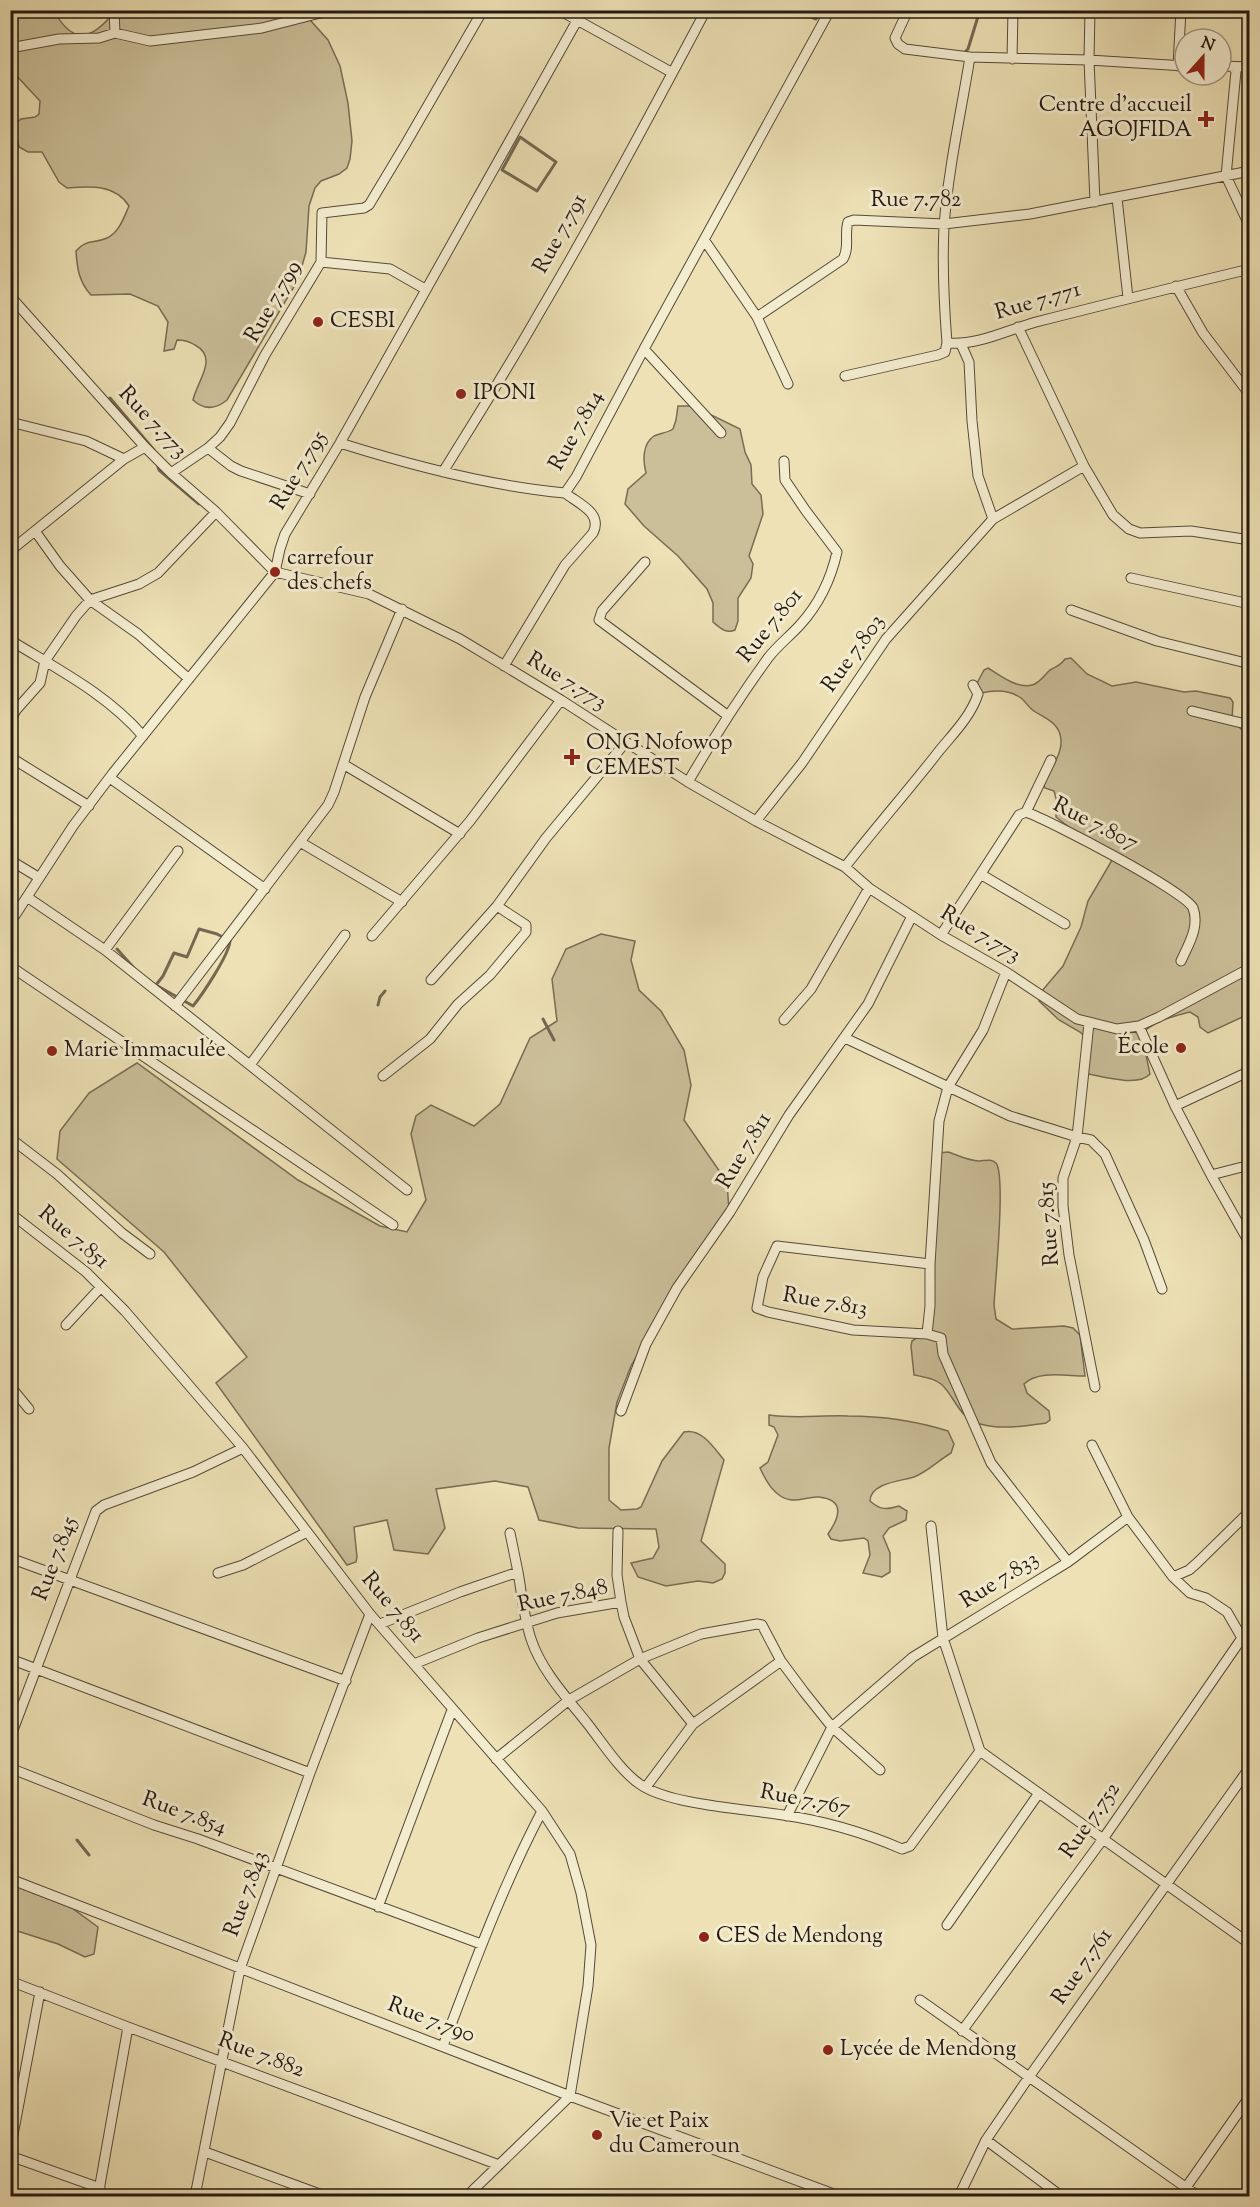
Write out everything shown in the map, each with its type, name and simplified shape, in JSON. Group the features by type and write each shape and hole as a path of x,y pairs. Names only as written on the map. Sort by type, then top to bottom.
{"street":[{"path":"114,10 115,33"},
{"path":"10,48 59,39 99,38 115,33 150,41 262,28 332,10"},
{"name":"Rue 7.799","path":"171,473 208,448 230,423 265,355 321,262 322,213 364,208 369,205 483,10"},
{"path":"559,10 671,72"},
{"name":"Rue 7.795","path":"10,923 38,877 110,778 275,572 285,534 340,443 583,10"},
{"name":"Rue 7.791","path":"443,472 539,315 637,140 671,72 706,10"},
{"name":"Rue 7.814","path":"340,443 443,472 534,490 565,493 576,477 830,10"},
{"path":"908,10 895,38 897,44 905,49 970,57 1089,60 1173,65"},
{"path":"1012,59 1013,10"},
{"path":"1090,10 1089,60 1095,202"},
{"path":"1181,10 1181,27"},
{"path":"845,376 945,352 947,343 942,280 945,224 957,130 970,57"},
{"path":"1250,67 1235,69 1226,176 1250,227"},
{"name":"Rue 7.782","path":"757,317 843,259 847,253 846,227 848,222 854,220 945,224 1030,214 1250,171"},
{"path":"1117,198 1128,298"},
{"path":"705,241 757,317 788,384"},
{"path":"321,262 390,268 425,289"},
{"name":"Rue 7.771","path":"947,343 961,344 1128,298 1250,269"},
{"path":"1176,286 1203,333 1250,395"},
{"name":"Rue 7.773","path":"10,296 145,447 216,512 275,572 355,590 402,609 460,639 561,700 688,782 844,867 869,888 941,935 1006,972 1077,1019 1117,1029 1139,1026 1250,968"},
{"path":"1018,327 1084,466 1113,515 1129,529 1140,532 1210,532 1250,540"},
{"path":"961,344 969,362 978,476 993,519"},
{"path":"644,349 721,434"},
{"path":"10,422 86,441 124,459"},
{"path":"10,551 124,459 145,447"},
{"path":"208,448 241,471 310,494"},
{"name":"Rue 7.801","path":"688,782 727,715 771,654 802,624 824,592 835,561 837,552 785,480 784,461"},
{"name":"Rue 7.803","path":"756,821 802,763 886,639 993,519 1084,466"},
{"path":"504,666 565,565 596,527 597,521 593,514 565,493"},
{"path":"10,720 40,683 45,661 90,600 139,584 158,573 216,512"},
{"path":"35,531 60,566 90,600 138,634 189,679"},
{"path":"645,562 602,611 599,620 727,715"},
{"path":"1131,578 1250,604"},
{"path":"175,1006 328,805 365,697 402,609"},
{"path":"1071,610 1157,641 1250,664"},
{"path":"10,640 100,696 129,720 143,736"},
{"path":"844,867 967,716 978,694 973,685"},
{"path":"372,936 460,834 561,700"},
{"path":"1192,711 1250,724"},
{"path":"431,980 497,906 546,838 625,742"},
{"path":"10,757 89,806"},
{"path":"1026,813 1051,760"},
{"path":"343,764 460,834"},
{"path":"110,778 265,889"},
{"name":"Rue 7.807","path":"941,935 1019,815 1026,813 1135,868 1184,898 1192,908 1195,923 1194,933 1181,961"},
{"path":"300,842 402,902"},
{"path":"105,950 178,851"},
{"path":"10,860 38,877"},
{"path":"982,875 1065,924"},
{"path":"784,1020 818,980 869,888"},
{"path":"27,897 105,950 407,1190"},
{"path":"383,1076 430,1039 458,1004 489,975 526,932 526,925 497,906"},
{"name":"Rue 7.811","path":"621,1411 645,1344 677,1288 730,1212 789,1115 845,1038 877,989 912,916"},
{"path":"250,1065 345,935"},
{"path":"10,966 393,1224"},
{"path":"1006,972 983,1030 948,1087 939,1121 927,1334 941,1338 943,1353 991,1463 1068,1562"},
{"name":"Rue 7.815","path":"1089,1023 1077,1137 1063,1178 1063,1206 1069,1255 1095,1387"},
{"path":"1139,1026 1174,1106 1250,1244"},
{"path":"845,1038 1010,1116 1091,1140 1105,1154 1144,1240 1162,1289"},
{"path":"1174,1106 1250,1071"},
{"path":"10,1138 57,1174 122,1233 150,1254"},
{"path":"1211,1175 1250,1165"},
{"name":"Rue 7.851","path":"10,1213 86,1272 125,1311 243,1448 370,1614 542,1811 570,1854 581,1893 591,1945 588,1986 570,2096"},
{"name":"Rue 7.813","path":"927,1334 853,1330 758,1308 764,1277 777,1246 930,1264"},
{"path":"66,1325 101,1287"},
{"path":"10,1386 29,1409"},
{"path":"1092,1445 1128,1517 1173,1577 1190,1593 1206,1598 1227,1612 1246,1640"},
{"name":"Rue 7.845","path":"10,1738 96,1511 104,1505 193,1472 243,1448"},
{"path":"1173,1577 1189,1570 1250,1511"},
{"name":"Rue 7.833","path":"787,1816 832,1727 913,1657 1068,1562 1128,1517"},
{"path":"931,1526 943,1638 980,1751 1250,1944"},
{"path":"618,1530 616,1575 621,1602"},
{"path":"218,1573 243,1565 307,1532"},
{"name":"Rue 7.767","path":"510,1533 527,1623 532,1642 545,1668 624,1770 640,1785 671,1797 700,1803 848,1828 902,1849 910,1846 980,1751"},
{"path":"10,1558 346,1681"},
{"path":"380,1624 518,1572"},
{"name":"Rue 7.848","path":"414,1664 478,1638 557,1613 621,1602 624,1617 640,1659 693,1724"},
{"name":"Rue 7.843","path":"195,2196 240,1969 370,1614"},
{"path":"496,1760 568,1700 640,1659 701,1634 762,1624 781,1660 832,1727 880,1770"},
{"name":"Rue 7.752","path":"962,2031 1246,1640"},
{"path":"10,1659 310,1773"},
{"path":"646,1787 693,1724 781,1660"},
{"path":"378,1907 452,1710"},
{"name":"Rue 7.761","path":"958,2196 986,2140 1250,1767"},
{"name":"Rue 7.854","path":"10,1768 123,1813 482,1944"},
{"path":"947,1925 1039,1793"},
{"path":"443,2046 482,1944 542,1811"},
{"name":"Rue 7.790","path":"10,1879 570,2096 838,2196"},
{"name":"Rue 7.882","path":"10,1981 499,2164"},
{"path":"10,2151 40,1992"},
{"path":"920,2000 1029,2077 1183,2192 1198,2196"},
{"path":"10,2156 99,2192 128,2027"},
{"path":"467,2196 570,2096"},
{"path":"1183,2192 1250,2096"},
{"path":"986,2140 1061,2196"},
{"path":"205,2152 325,2196"}],"shaded area":[{"path":"11,10 54,11 69,30 84,35 99,28 115,11 302,11 328,40 340,66 348,103 352,141 350,159 347,168 321,181 315,188 309,206 306,252 298,280 227,400 218,406 205,407 193,400 206,363 205,356 202,350 195,345 182,340 177,340 174,349 164,351 168,322 158,306 130,294 91,295 81,280 76,251 87,243 111,236 121,224 129,206 117,194 109,190 93,187 67,188 59,182 42,152 28,152 19,147 14,125 21,119 35,117 39,114 40,101 13,72 15,47 11,43"},
{"path":"678,406 693,406 740,429 745,452 751,465 752,484 761,495 763,514 749,556 753,564 751,578 738,598 738,621 735,630 732,631 723,630 713,622 713,603 707,589 678,556 644,526 625,504 628,489 646,473 644,458 647,443 654,436 673,429"},
{"path":"1071,658 1087,674 1112,686 1136,682 1184,692 1196,691 1230,698 1233,702 1232,720 1248,736 1246,755 1249,760 1249,1014 1208,1033 1200,1027 1198,1017 1190,1012 1168,1018 1149,1027 1139,1037 1150,1074 1138,1080 1121,1080 1088,1074 1086,1070 1091,1042 1080,1032 1059,1020 1039,1001 1041,992 1063,966 1081,927 1088,901 1115,855 1083,838 1056,817 1057,802 1054,791 1045,788 1043,783 1060,751 1060,734 1055,725 1032,710 1017,695 1002,691 981,693 975,687 984,670 988,668 1014,683 1032,685 1065,659"},
{"path":"601,934 635,941 631,960 639,990 661,1011 684,1050 691,1085 684,1120 727,1182 729,1211 683,1275 631,1366 617,1402 609,1448 609,1500 621,1510 641,1507 662,1461 684,1432 702,1436 724,1460 701,1541 725,1564 725,1573 722,1579 713,1583 698,1581 666,1586 638,1577 631,1563 653,1558 659,1547 656,1529 578,1528 539,1520 528,1487 495,1481 436,1489 445,1528 428,1554 394,1550 387,1520 354,1527 357,1557 356,1562 347,1565 216,1383 247,1357 164,1252 57,1159 60,1131 89,1093 137,1063 298,1180 380,1226 407,1232 426,1200 411,1134 416,1116 431,1105 474,1126 500,1104 530,1038 557,1021 552,979 566,949"},
{"path":"948,1152 971,1160 992,1161 996,1163 999,1172 1000,1208 994,1305 996,1319 1012,1329 1064,1326 1073,1328 1080,1335 1085,1376 1044,1375 1024,1384 1027,1393 1049,1411 1050,1420 1046,1423 1004,1427 980,1424 962,1412 941,1384 932,1379 914,1375 912,1341 920,1336 930,1308 939,1153"},
{"path":"769,1415 873,1417 911,1422 948,1431 954,1444 951,1453 919,1475 887,1484 875,1490 871,1495 870,1501 880,1508 899,1506 907,1511 906,1520 889,1528 883,1536 890,1553 890,1572 882,1577 863,1573 870,1555 868,1541 864,1538 840,1541 831,1539 828,1534 838,1511 833,1502 819,1497 785,1499 772,1488 760,1468 768,1462 778,1435 774,1427 769,1425"},
{"path":"10,1873 54,1895 98,1927 94,1954 85,1957 58,1944 11,1929"}],"waterway":[{"path":"801,13 816,19 820,10"},
{"path":"964,53 968,49 980,10"},
{"path":"520,137 556,162 537,191 502,170 520,137"},
{"path":"110,398 154,450"},
{"path":"158,467 199,504"},
{"path":"155,985 193,1006 220,965 230,941 217,934 199,929 187,957 174,953 156,985"},
{"path":"117,949 134,968"},
{"path":"378,1005 385,991"},
{"path":"543,1019 554,1040"},
{"path":"77,1840 89,1855"}],"place":[{"name":"Centre d'accueil AGOJFIDA","path":"1206,119"},
{"name":"CESBI","path":"318,322"},
{"name":"IPONI","path":"461,394"},
{"name":"carrefour des chefs","path":"275,572"},
{"name":"ONG Nofowop CEMEST","path":"572,757"},
{"name":"École","path":"1181,1048"},
{"name":"Marie Immaculée","path":"52,1051"},
{"name":"CES de Mendong","path":"704,1937"},
{"name":"Lycée de Mendong","path":"828,2050"},
{"name":"Vie et Paix du Cameroun","path":"597,2135"}]}
